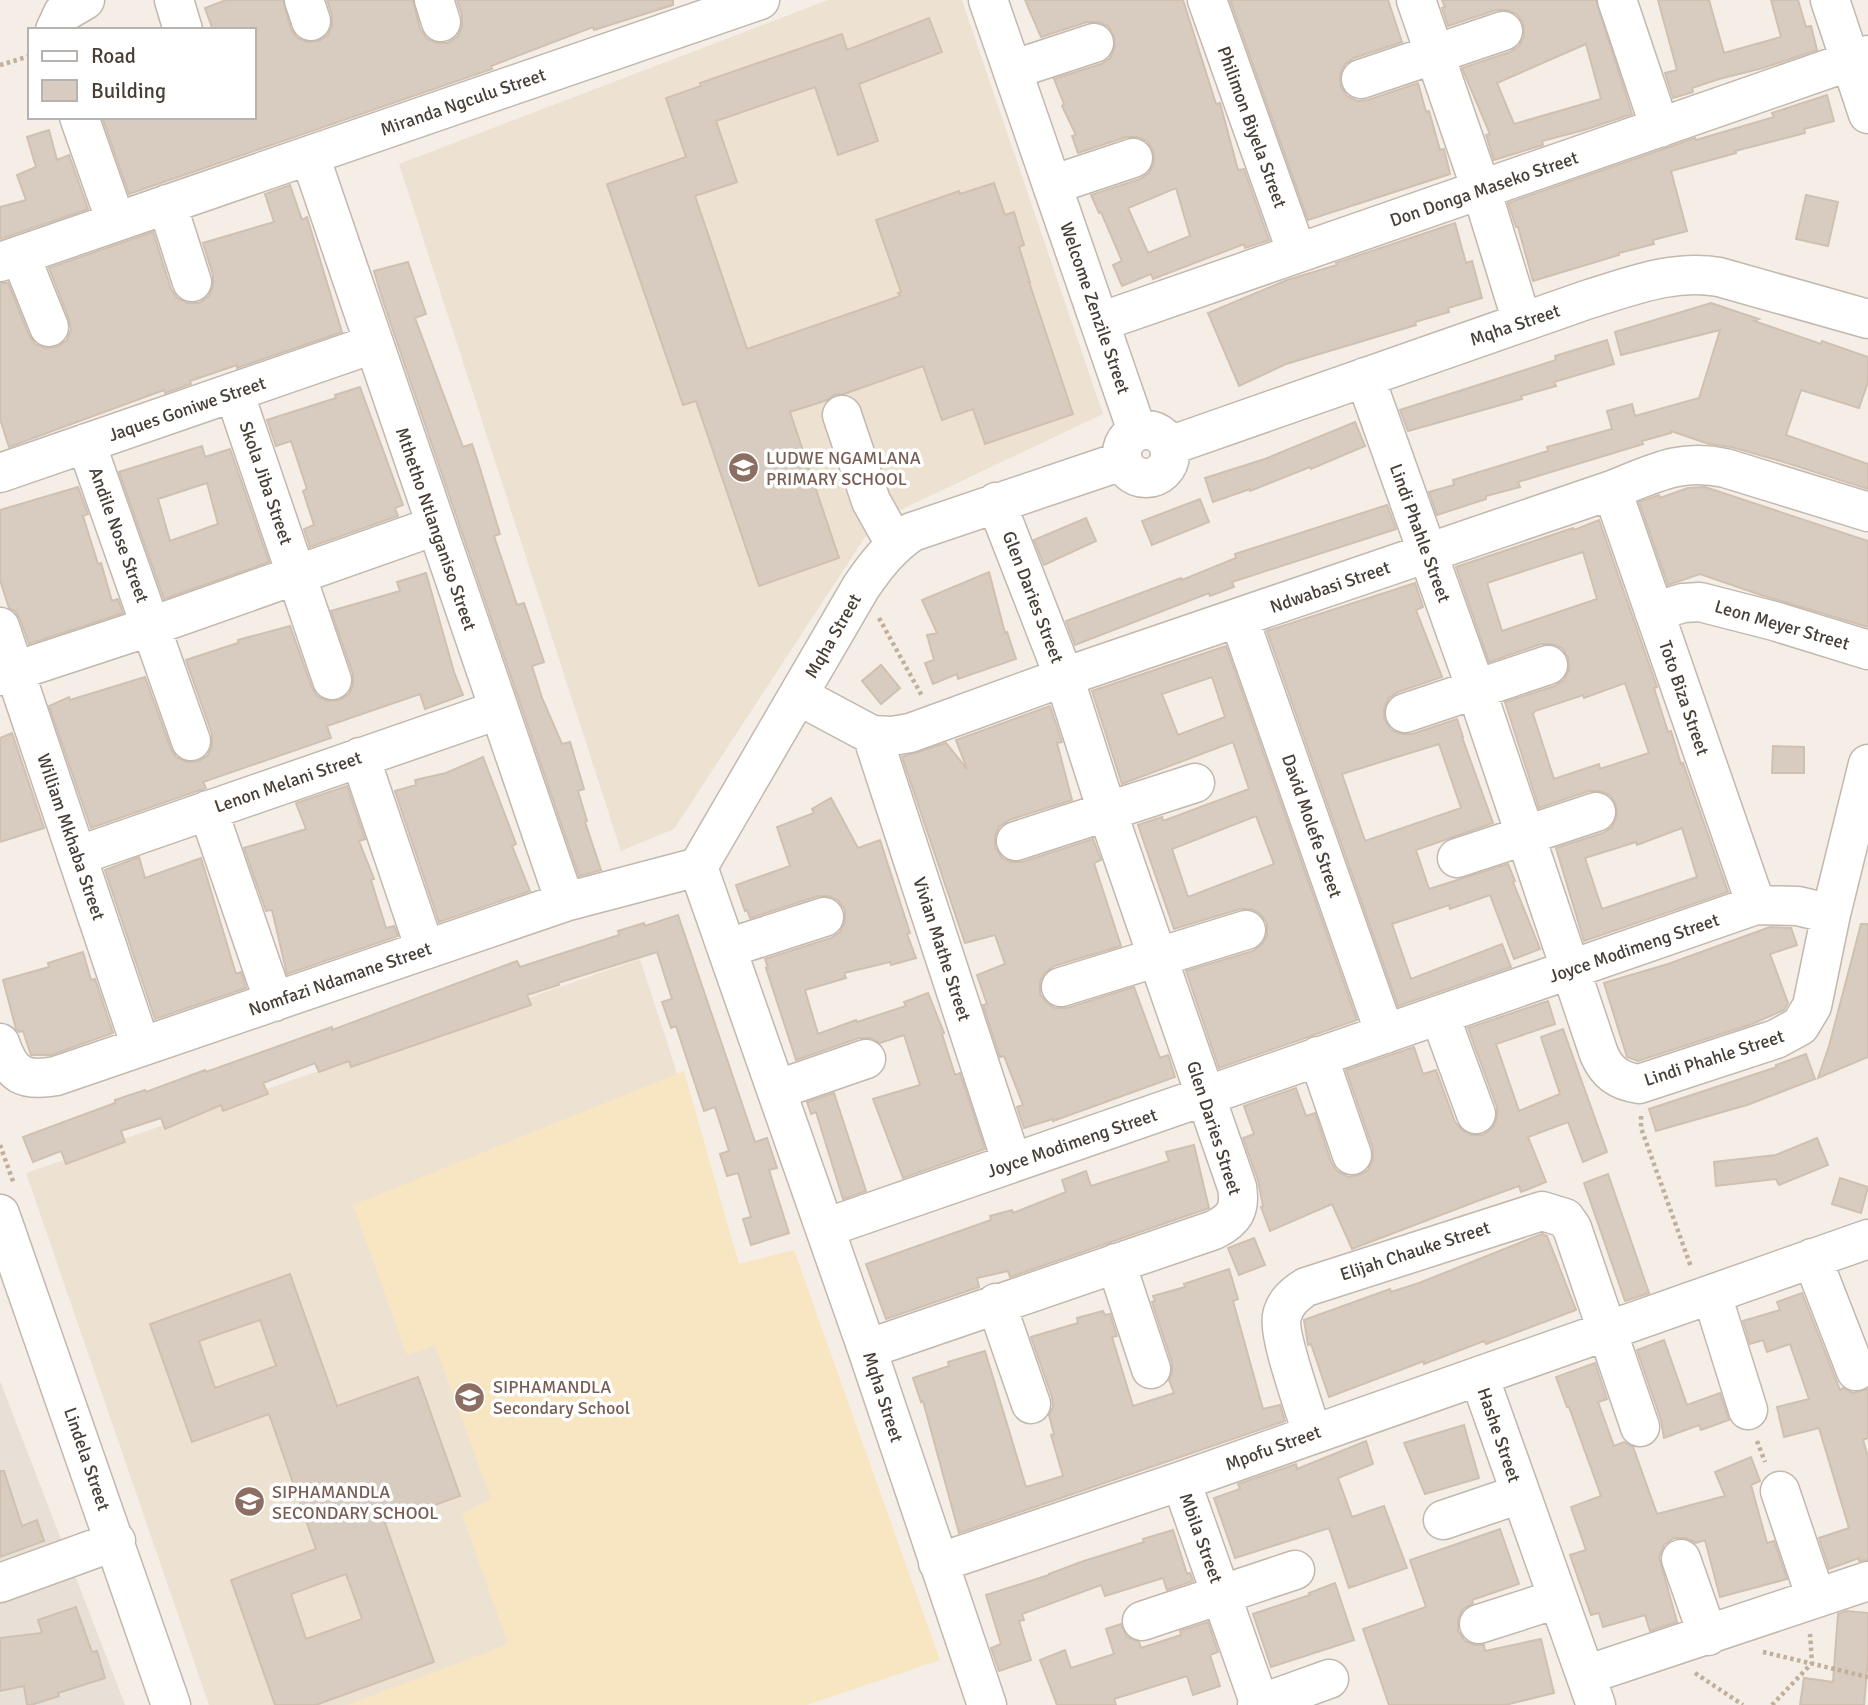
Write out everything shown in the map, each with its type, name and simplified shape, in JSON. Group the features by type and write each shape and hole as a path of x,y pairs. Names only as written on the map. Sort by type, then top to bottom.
{"street":[{"path":"56,28 63,13 85,0"},
{"path":"174,0 182,28"},
{"name":"Miranda Ngculu Street","path":"49,327 10,258 310,156 706,9 760,0"},
{"name":"Welcome Zenzile Street","path":"988,0 1143,446"},
{"name":"Philimon Biyela Street","path":"1207,0 1297,253"},
{"path":"1416,0 1481,189 1522,323"},
{"path":"1618,0 1660,128"},
{"path":"1830,0 1859,58 1868,114"},
{"path":"1362,79 1503,31"},
{"path":"1012,70 1094,43"},
{"name":"Don Donga Maseko Street","path":"1100,321 1859,58"},
{"path":"80,119 116,222"},
{"name":"Mthetho Ntlanganiso Street","path":"310,156 565,902"},
{"path":"1052,185 1133,158"},
{"path":"167,204 192,282"},
{"name":"Mqha Street","path":"987,1705 867,1349 698,867 879,560 912,531 1143,446 1365,377 1651,280 1699,273 1868,319"},
{"name":"Jaques Goniwe Street","path":"0,473 373,344"},
{"name":"Lindi Phahle Street","path":"1365,377 1476,689 1603,1065 1620,1079 1639,1084 1776,1039 1800,1026 1812,1006 1868,764"},
{"name":"Skola Jiba Street","path":"234,392 332,680"},
{"path":"842,415 871,500 895,544"},
{"name":"Andile Nose Street","path":"86,443 191,741"},
{"name":"Ndwabasi Street","path":"872,735 892,736 936,723 1658,472 1690,464 1704,464 1868,512"},
{"name":"Toto Biza Street","path":"1612,490 1756,905"},
{"name":"Glen Daries Street","path":"867,1349 1214,1230 1228,1223 1237,1213 1239,1201 1237,1187 1156,957 1064,677 996,502"},
{"path":"8,674 435,526"},
{"name":"Leon Meyer Street","path":"1654,612 1683,603 1700,602 1868,650"},
{"name":"David Molefe Street","path":"1239,618 1385,1034"},
{"name":"William Mkhaba Street","path":"0,627 8,674 77,856 142,1047"},
{"path":"1405,713 1548,665"},
{"path":"799,696 872,735"},
{"name":"Lenon Melani Street","path":"77,856 498,710"},
{"name":"Vivian Mathe Street","path":"872,735 1012,1163"},
{"path":"360,757 425,949"},
{"path":"1016,841 1195,783"},
{"path":"208,810 274,1002"},
{"path":"1457,858 1596,812"},
{"name":"Nomfazi Ndamane Street","path":"0,1043 5,1058 24,1077 32,1079 56,1076 565,902 698,867"},
{"name":"Joyce Modimeng Street","path":"825,1228 1756,905 1798,906 1832,914"},
{"path":"728,948 824,917"},
{"path":"1061,987 1246,930"},
{"path":"1440,1016 1476,1114"},
{"path":"1318,1056 1352,1155"},
{"path":"776,1090 866,1059"},
{"name":"Elijah Chauke Street","path":"1312,1434 1280,1327 1286,1304 1306,1287 1542,1212 1565,1218 1572,1228 1608,1329"},
{"name":"Lindela Street","path":"0,1214 171,1705"},
{"name":"Mpofu Street","path":"938,1563 1181,1481 1868,1239"},
{"path":"1812,1258 1856,1371"},
{"path":"1116,1264 1151,1369"},
{"path":"1707,1296 1748,1410"},
{"path":"996,1303 1031,1404"},
{"path":"1608,1329 1640,1427"},
{"name":"Hashe Street","path":"1479,1376 1592,1697"},
{"name":"Mbila Street","path":"1181,1481 1259,1705 1329,1679"},
{"path":"1780,1491 1816,1598"},
{"name":"Hashe Street","path":"1443,1520 1520,1494"},
{"path":"0,1583 116,1541"},
{"path":"1681,1559 1708,1636"},
{"name":"Mbila Street","path":"1142,1621 1295,1570"},
{"path":"1592,1697 1662,1651 1868,1581"},
{"path":"1479,1624 1557,1599"}],"path":[{"path":"0,65 28,57"},
{"path":"862,587 936,723"},
{"path":"1639,1084 1641,1128 1707,1296"},
{"path":"1748,1410 1754,1434 1780,1491"},
{"path":"1754,1650 1868,1677"},
{"path":"1662,1651 1743,1705"},
{"path":"1772,1705 1812,1663"}],"shaded area":[{"name":"LUDWE NGAMLANA PRIMARY SCHOOL","path":"828,0 962,0 1103,414 875,522 674,829 621,851 399,164"},
{"name":"SIPHAMANDLA Secondary School","path":"640,959 739,1264 794,1250 907,1645 749,1705 209,1705 26,1173"},
{"path":"0,1381 125,1705 0,1705"}],"sand":[{"path":"684,1071 739,1264 794,1250 940,1660 807,1705 348,1705 508,1644 462,1514 491,1499 435,1345 407,1355 353,1205"}],"building":[{"path":"226,0 283,0 291,29 297,38 307,42 319,41 328,35 332,26 332,15 327,0 413,0 420,29 427,39 448,43 458,36 462,27 462,15 457,0 673,0 673,5 594,30 593,27 491,66 492,69 129,194 103,119 256,119 256,28 212,28 205,8"},
{"path":"1025,0 1183,0 1216,104 1220,103 1238,170 1244,169 1269,240 1245,248 1244,244 1153,279 1151,274 1122,286 1113,265 1122,261 1091,195 1140,179 1149,173 1154,163 1153,150 1147,141 1126,137 1078,153 1072,136 1076,135 1062,106 1064,104 1054,79 1101,64 1110,58 1115,47 1114,36 1108,26 1087,22 1041,37","holes":["1176,188 1190,236 1148,253 1128,208"]},
{"path":"1230,0 1388,0 1402,42 1354,58 1345,64 1340,74 1341,87 1347,96 1357,101 1368,100 1418,83 1440,150 1444,149 1450,174 1308,220"},
{"path":"1442,0 1596,0 1632,114 1542,141 1543,145 1494,160 1486,135 1490,134 1462,68 1510,52 1519,46 1524,36 1523,23 1517,14 1496,10 1448,26 1442,8 1445,7","holes":["1586,44 1601,99 1514,124 1497,83"]},
{"path":"1658,0 1709,0 1724,53 1781,37 1771,0 1798,0 1806,27 1811,26 1817,50 1692,88 1693,92 1673,98 1665,73 1677,70"},
{"path":"929,18 942,52 859,84 878,141 838,155 815,87 716,121 737,182 695,196 747,349 900,296 898,293 901,292 876,220 959,191 960,194 994,183 1005,215 1014,212 1024,245 1019,247 1029,282 1073,414 985,444 973,409 942,420 923,366 790,412 839,558 759,586 696,401 683,405 607,184 686,157 666,98 701,86 700,83 842,34 847,50"},
{"path":"1827,95 1834,121 1804,129 1805,133 1671,171 1687,231 1653,240 1654,244 1533,281 1518,227 1508,203 1695,138 1696,140 1774,117 1772,113"},
{"path":"49,130 57,160 69,155 88,209 0,239 0,207 26,200 17,175 36,167 27,137"},
{"path":"290,185 302,220 307,217 342,332 190,381 191,384 165,393 164,390 9,447 0,419 0,283 8,283 35,344 45,348 57,347 67,340 71,329 49,268 153,232 171,289 177,298 187,303 199,303 209,296 213,286 213,275 203,243 274,222 265,194"},
{"path":"1806,195 1838,202 1828,246 1796,239"},
{"path":"1455,223 1466,263 1472,261 1482,298 1448,308 1449,312 1415,322 1416,325 1286,364 1239,386 1208,313 1287,280"},
{"path":"408,262 426,314 415,318 463,447 472,444 500,534 494,536 517,605 524,603 544,662 532,666 542,698 562,744 570,742 584,789 578,791 587,821 585,822 601,870 579,876 382,298 374,271"},
{"path":"1711,303 1759,319 1754,321 1868,357 1868,382 1859,408 1801,390 1786,435 1868,464 1868,489 1777,460 1731,447 1709,444 1671,431 1642,441 1643,444 1518,482 1520,487 1486,496 1486,499 1437,515 1429,492 1454,485 1453,480 1548,451 1547,447 1612,429 1607,411 1632,404 1635,416 1699,398 1720,330 1621,355 1615,332"},
{"path":"1607,340 1614,364 1554,382 1556,386 1521,396 1522,399 1408,431 1400,410 1556,360 1555,356"},
{"path":"360,387 403,505 395,508 398,516 310,547 304,529 314,525 303,491 307,489 291,441 276,446 267,420 336,398 335,395"},
{"path":"1355,422 1365,446 1311,469 1310,467 1250,491 1213,502 1205,478 1265,459"},
{"path":"202,446 205,457 230,449 269,562 164,599 119,472","holes":["207,483 218,524 170,541 158,499"]},
{"path":"78,487 88,514 83,516 98,564 101,563 112,601 118,599 123,613 29,644 20,619 15,611 9,608 0,580 0,510"},
{"path":"1705,487 1868,541 1868,627 1700,574 1668,585 1639,502 1688,488"},
{"path":"1200,499 1209,522 1152,545 1142,521"},
{"path":"1387,505 1396,529 1232,582 1234,587 1210,596 1209,593 1075,645 1066,621 1181,578 1182,580 1236,558 1235,554"},
{"path":"1086,518 1096,541 1044,565 1034,540"},
{"path":"1599,520 1657,687 1654,688 1668,732 1671,731 1681,764 1683,763 1728,892 1584,941 1556,848 1603,833 1612,827 1617,816 1616,805 1610,795 1589,791 1539,808 1505,702 1555,686 1564,680 1569,670 1568,657 1562,648 1541,644 1489,662 1456,567 1573,528 1574,530","holes":["1583,552 1597,599 1502,631 1487,583","1625,683 1649,753 1600,769 1599,764 1554,779 1533,714 1583,695 1584,698","1682,828 1697,877 1602,909 1585,858 1636,842 1637,845"]},
{"path":"989,572 1005,633 1007,632 1016,659 958,679 957,674 933,684 925,663 934,660 927,635 937,633 922,600"},
{"path":"426,573 463,695 425,709 420,694 327,726 331,738 203,782 206,788 91,828 49,706 69,697 70,700 145,677 176,757 186,762 199,761 208,755 212,746 212,734 186,660 238,643 238,640 290,626 317,696 327,701 340,700 349,694 353,685 353,674 331,611 400,591 397,582"},
{"path":"1415,583 1423,607 1416,610 1442,677 1398,692 1389,698 1384,708 1384,719 1391,730 1412,734 1457,719 1493,823 1416,850 1429,889 1508,864 1540,949 1514,959 1490,895 1392,924 1411,979 1502,944 1511,967 1398,1006 1267,631","holes":["1439,744 1461,808 1365,841 1342,774"]},
{"path":"1226,646 1357,1020 1219,1068 1186,971 1253,951 1267,936 1267,923 1252,909 1240,909 1174,929 1138,825 1162,817 1163,821 1249,789 1233,742 1122,784 1092,691","holes":["1212,677 1225,717 1178,735 1162,694","1256,816 1274,864 1188,897 1172,849"]},
{"path":"881,665 900,688 881,704 862,681"},
{"path":"1050,706 1062,742 1057,743 1072,800 1009,820 999,827 995,836 995,847 1002,858 1011,862 1022,862 1093,839 1101,860 1094,863 1121,946 1054,966 1040,981 1040,994 1055,1008 1067,1008 1134,987 1160,1058 1168,1055 1175,1077 1053,1121 1024,1128 1017,1107 1023,1105 1004,1056 1000,1057 983,1005 987,1004 977,975 1005,964 995,935 965,943 902,757 946,743 967,769 956,740"},
{"path":"12,733 44,828 0,842 0,738"},
{"path":"1773,746 1804,747 1804,773 1772,773"},
{"path":"483,757 516,844 512,846 530,891 439,922 395,791 416,785 415,780 446,773"},
{"path":"347,786 365,839 359,841 374,879 371,880 386,928 394,926 398,936 287,974 272,910 266,911 244,848 306,829 296,803"},
{"path":"831,798 858,848 880,840 916,958 844,973 846,978 805,990 818,1034 906,1006 904,1002 928,993 944,1033 942,1034 955,1075 960,1073 985,1149 903,1178 873,1099 920,1085 904,1035 880,1043 871,1038 859,1038 796,1060 766,968 765,959 831,938 840,932 845,922 845,910 838,900 829,896 818,896 750,918 736,885 790,866 777,827 814,813 812,809"},
{"path":"139,857 145,878 201,858 236,974 241,972 246,988 155,1019 105,870"},
{"path":"678,915 755,1142 767,1138 777,1168 769,1170 789,1233 751,1245 743,1219 751,1217 738,1173 727,1176 720,1154 729,1151 715,1107 704,1111 676,1026 671,1028 662,1002 672,999 657,952 558,983 559,985 527,995 531,1005 351,1067 349,1061 319,1072 315,1063 263,1083 268,1094 223,1111 221,1105 165,1129 161,1118 121,1131 125,1142 66,1164 61,1151 33,1162 23,1137 115,1103 115,1100 145,1090 146,1092 205,1070 206,1072 332,1027 332,1030 517,961 520,967 619,935 618,931 644,923 645,926"},
{"path":"1861,924 1868,924 1868,1057 1818,1078 1829,1046"},
{"path":"1770,927 1791,928 1797,945 1770,954 1788,1003 1784,1010 1752,1024 1638,1061 1627,1057 1604,983 1668,964"},
{"path":"83,952 91,980 95,979 113,1033 51,1055 31,1055 23,1031 16,1029 3,980 49,967 48,963"},
{"path":"1548,1001 1555,1024 1496,1044 1519,1111 1560,1094 1541,1037 1563,1029 1607,1152 1583,1162 1568,1122 1528,1137 1546,1182 1521,1192 1519,1186 1352,1249 1332,1204 1270,1231 1261,1207 1258,1180 1243,1138 1254,1134 1244,1106 1296,1088 1306,1116 1315,1113 1331,1162 1337,1171 1348,1177 1360,1175 1368,1170 1373,1160 1373,1149 1346,1070 1414,1047 1423,1074 1436,1070 1455,1122 1462,1130 1472,1135 1483,1135 1493,1127 1497,1118 1497,1107 1468,1028"},
{"path":"1806,1054 1815,1079 1747,1105 1656,1131 1649,1109 1777,1067 1776,1065"},
{"path":"834,1093 866,1191 843,1199 816,1112 811,1114 807,1102"},
{"path":"1817,1138 1828,1165 1779,1185 1776,1179 1716,1186 1714,1162 1776,1155"},
{"path":"1194,1145 1209,1208 1010,1277 1008,1271 977,1278 979,1287 886,1319 866,1264 991,1220 990,1216 1012,1210 1013,1213 1066,1192 1062,1180 1086,1171 1091,1186 1169,1161 1166,1152"},
{"path":"1608,1174 1649,1293 1625,1301 1584,1183"},
{"path":"1840,1178 1868,1187 1861,1213 1832,1204"},
{"path":"1542,1234 1547,1236 1576,1310 1486,1344 1484,1341 1424,1364 1424,1361 1329,1397 1311,1344 1308,1345 1304,1320 1390,1289 1391,1292 1419,1283"},
{"path":"1254,1238 1265,1265 1239,1275 1228,1248"},
{"path":"1229,1269 1238,1299 1233,1301 1263,1409 1280,1405 1285,1421 959,1533 923,1401 921,1402 913,1378 949,1366 948,1362 985,1351 1026,1487 1063,1476 1051,1435 1054,1434 1049,1415 1053,1407 1052,1397 1031,1337 1078,1323 1077,1318 1103,1311 1105,1315 1110,1314 1117,1336 1112,1337 1133,1406 1174,1393 1169,1380 1172,1363 1152,1302 1155,1301 1153,1296 1185,1287 1184,1284"},
{"path":"290,1274 337,1406 418,1377 460,1496 385,1523 434,1662 316,1705 275,1705 231,1580 316,1549 269,1414 192,1442 150,1324","holes":["260,1320 276,1366 215,1388 199,1341","346,1574 362,1619 306,1639 291,1594"]},
{"path":"1802,1293 1840,1390 1843,1388 1853,1393 1868,1389 1868,1438 1863,1440 1868,1457 1868,1560 1859,1561 1859,1558 1829,1569 1819,1538 1849,1528 1819,1428 1784,1437 1777,1407 1809,1399 1790,1344 1767,1352 1763,1340 1750,1344 1743,1321 1780,1310 1777,1302"},
{"path":"1664,1340 1687,1405 1720,1393 1729,1420 1701,1430 1699,1425 1664,1438 1661,1420 1637,1350"},
{"path":"1595,1363 1607,1399 1598,1402 1614,1446 1624,1442 1633,1447 1657,1514 1725,1496 1715,1472 1751,1457 1760,1481 1751,1485 1767,1543 1774,1541 1787,1579 1720,1597 1705,1540 1696,1543 1686,1538 1674,1538 1664,1545 1659,1557 1677,1622 1650,1631 1645,1615 1603,1627 1599,1613 1591,1615 1570,1555 1586,1550 1571,1507 1601,1496 1556,1377"},
{"path":"1464,1425 1479,1478 1425,1494 1404,1443"},
{"path":"1366,1441 1373,1464 1338,1478 1352,1517 1384,1506 1407,1568 1349,1588 1329,1528 1235,1558 1214,1498 1240,1489 1238,1484 1296,1464 1297,1469"},
{"path":"0,1471 4,1471 22,1526 37,1520 44,1541 0,1557"},
{"path":"1500,1529 1519,1584 1472,1600 1473,1603 1463,1609 1458,1619 1458,1631 1465,1641 1484,1645 1485,1651 1541,1639 1554,1693 1505,1705 1389,1705 1363,1629 1426,1607 1410,1560"},
{"path":"1173,1530 1187,1574 1190,1573 1193,1581 1167,1590 1163,1578 1105,1596 1101,1585 1022,1614 1024,1620 1019,1621 1031,1660 999,1671 991,1648 1001,1644 986,1595"},
{"path":"1335,1583 1354,1640 1271,1667 1253,1614 1310,1595 1309,1593"},
{"path":"76,1607 92,1652 97,1651 105,1678 31,1705 27,1705 24,1686 0,1691 0,1638 42,1633 38,1620"},
{"path":"1846,1611 1868,1613 1864,1705 1800,1705 1804,1678 1833,1682 1838,1614"},
{"path":"1208,1622 1218,1652 1210,1655 1220,1686 1193,1695 1187,1676 1114,1699 1116,1705 1057,1705 1040,1660 1065,1650 1071,1668 1114,1654 1106,1629 1121,1624 1127,1637 1139,1642 1141,1648 1181,1635 1180,1631"}],"place":[{"name":"LUDWE NGAMLANA PRIMARY SCHOOL","path":"743,468"},
{"name":"SIPHAMANDLA Secondary School","path":"470,1397"},
{"name":"SIPHAMANDLA SECONDARY SCHOOL","path":"249,1502"}]}
